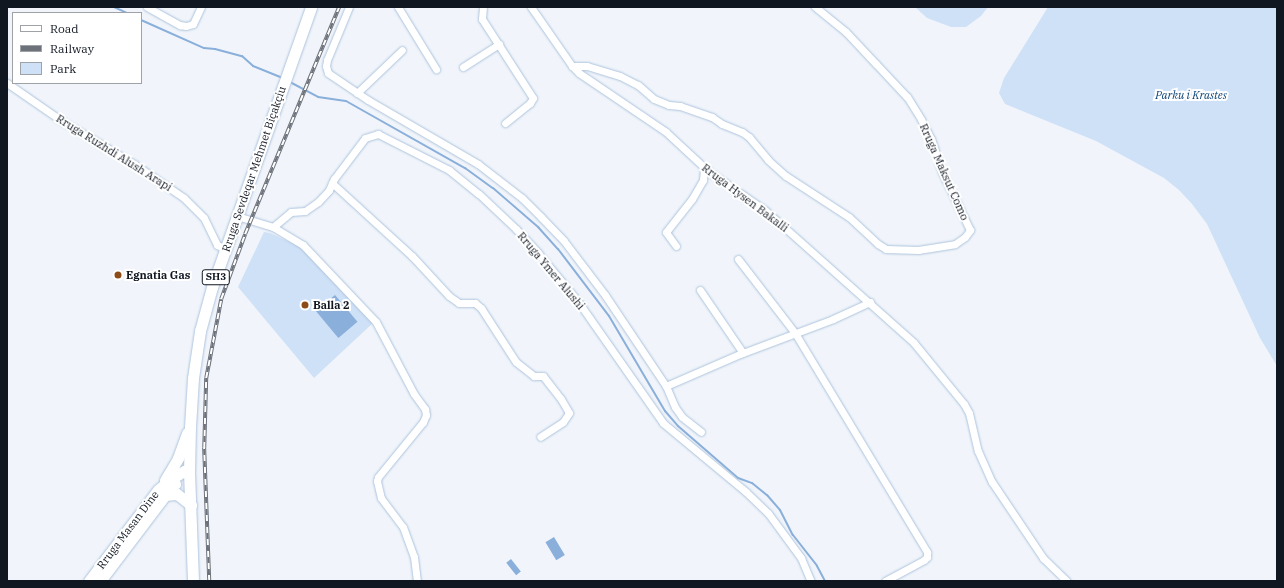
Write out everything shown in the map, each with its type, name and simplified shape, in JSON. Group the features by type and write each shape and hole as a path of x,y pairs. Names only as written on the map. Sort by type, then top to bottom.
{"main road":[{"name":"Rruga Sevdeqar Mehmet Biçakçiu","path":"189,473 193,378 200,331 212,287 311,7"},
{"path":"190,427 175,466 161,493 177,494 191,505"},
{"name":"Rruga Masan Dine","path":"89,581 161,493 189,473"},
{"name":"SH3","path":"189,473 193,581"},
{"name":"Rruga Masan Dine","path":"100,581 161,493"}],"street":[{"path":"147,7 186,26 193,24 201,7"},
{"path":"349,7 326,66 328,73 357,93 478,164 526,203 564,241 591,276 666,386 675,407 682,417 701,432"},
{"path":"398,7 436,69"},
{"path":"483,7 482,19 533,98 530,103 506,123"},
{"name":"Rruga Hysen Bakalli","path":"531,7 572,66 590,82 666,132 704,168 766,211 870,302 914,343 958,395 969,413 978,451 992,482 1044,558 1067,581"},
{"name":"Rruga Maksut Como","path":"572,66 587,66 620,76 638,85 654,99 712,117 722,124 742,132 749,137 768,160 786,176 849,217 878,244 886,249 918,250 955,244 965,237 970,230 942,172 933,145 921,119 907,97 846,32 815,7"},
{"path":"463,67 499,44"},
{"path":"357,93 402,50"},
{"name":"Rruga Ruzhdi Alush Arapi","path":"7,83 62,122 134,164 184,198 204,218 217,245 226,249"},
{"name":"Rruga Ymer Alushi","path":"273,228 291,212 305,211 318,202 352,153 365,138 378,134 449,170 479,194 516,229 577,300 663,423 746,492 768,513 801,558 811,581"},
{"path":"676,246 666,232 692,200 703,180 704,168"},
{"path":"332,183 412,256 450,296 459,303 475,303 481,308 516,362 534,376 543,376 561,398 569,413 563,422 540,437"},
{"path":"237,216 273,228 303,245 376,322 414,394 425,409 426,415 423,422 378,477 377,482 381,498 404,527 414,557 417,581"},
{"path":"738,259 795,333 927,552 927,558 885,581"},
{"path":"700,290 743,353"},
{"path":"666,386 743,353 833,319 870,302"}],"green space":[{"path":"915,7 988,7 981,16 966,27 951,27 927,18"},
{"name":"Parku i Krastes","path":"1048,7 1277,7 1277,366 1260,338 1207,224 1179,190 1164,178 1096,141 1005,104 999,93 1004,78"},
{"name":"Balla 2","path":"264,232 270,233 300,247 373,323 314,378 238,287"}],"water":[{"path":"335,295 357,322 338,338 316,311"},
{"path":"554,537 565,555 556,560 545,542"},
{"path":"511,559 521,572 516,575 506,563"}],"waterway":[{"path":"114,7 125,12"},
{"path":"142,20 204,48 215,49 242,56 253,66 283,78"},
{"path":"288,81 318,97 346,101 465,168 493,188 538,227 558,249 609,316 665,411 678,426 738,478 752,483 767,495 780,510 793,535 817,566 825,581"}],"railway":[{"path":"209,581 204,448 206,378 221,299 245,234 339,7"}],"place":[{"name":"Egnatia Gas","path":"118,275"},
{"name":"Balla 2","path":"305,305"}]}
